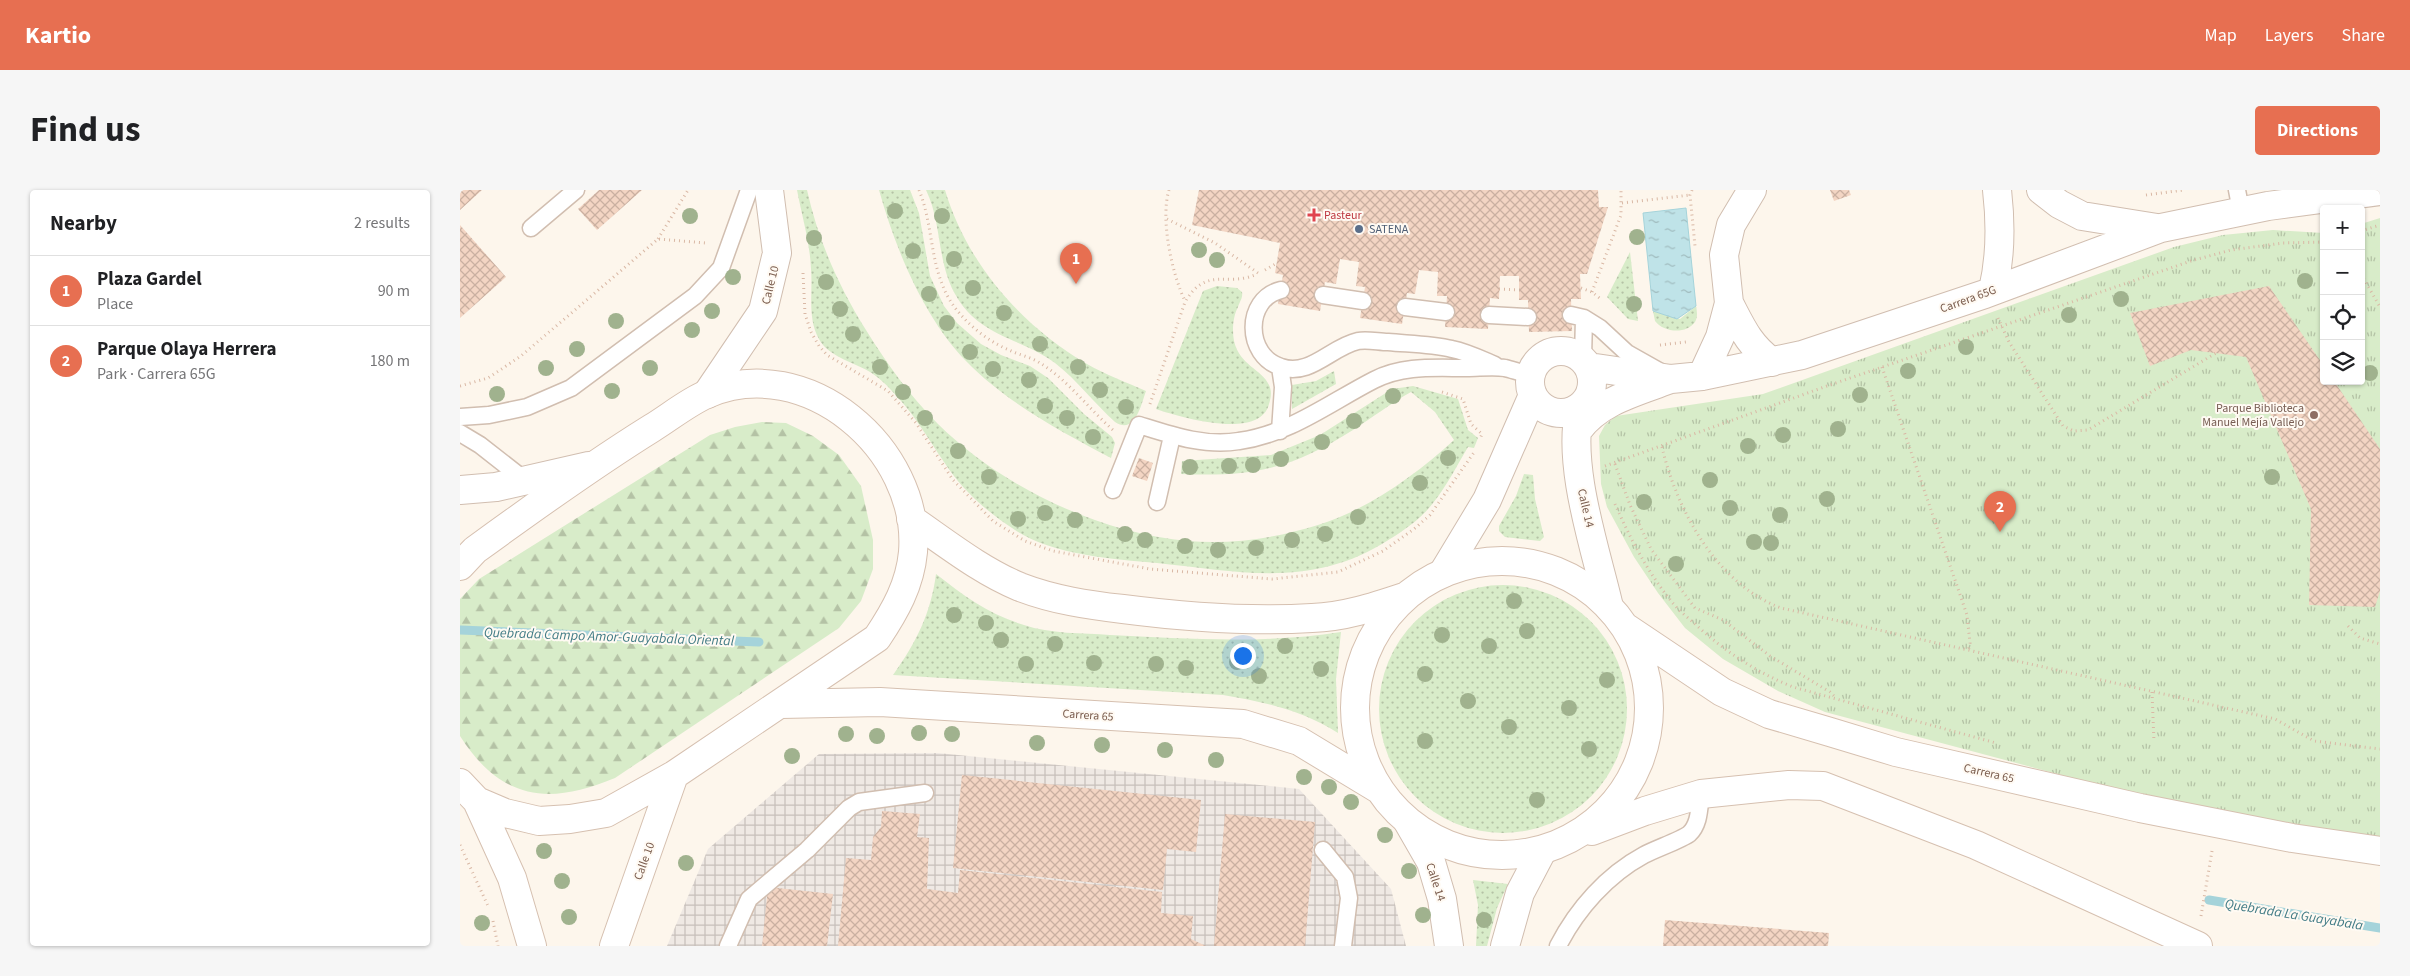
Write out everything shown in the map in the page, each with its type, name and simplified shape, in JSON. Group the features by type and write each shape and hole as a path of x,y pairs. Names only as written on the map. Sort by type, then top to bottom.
{"main road":[{"name":"Calle 10","path":"707,394 763,311 778,253 769,190"},
{"path":"1702,376 1720,337 1729,304 1724,255 1731,225 1752,190"},
{"path":"1989,292 1998,268 2001,222 1997,190"},
{"name":"Carrera 65G","path":"2041,190 2059,204 2082,216 2161,228"},
{"name":"Carrera 65G","path":"1586,363 1671,379 1702,376 1772,362 1816,351 1989,292 2239,201 2380,191"},
{"path":"1729,304 1751,343 1757,351 1772,362"},
{"path":"1443,573 1487,500 1532,385 1534,366 1550,352 1562,350 1573,352 1586,363 1593,379 1592,390 1587,400 1580,408 1569,413 1558,414 1539,404 1532,385"},
{"path":"1575,434 1584,422 1603,407 1671,379"},
{"path":"465,557 589,466 707,394 748,384 783,387 820,399 849,416 874,439 894,468 911,519 913,551 907,582 896,610 877,638 674,775 606,813 570,819 539,821 505,813 468,792"},
{"name":"Calle 14","path":"1580,408 1575,434 1580,481 1617,617"},
{"path":"460,490 496,487 589,466"},
{"path":"911,519 987,570 1020,587 1066,602 1166,614 1230,618 1313,618 1359,611 1406,597"},
{"name":"Carrera 65","path":"1406,597 1418,587 1443,573 1478,563 1513,561 1549,568 1582,584 1617,617 1722,692 1769,714 1896,752 2140,808 2292,838 2380,851"},
{"path":"1406,597 1382,623 1365,654 1357,688 1356,724 1364,758 1380,790 1408,822 1431,838 1456,849 1482,855 1510,856 1542,851 1576,836 1645,811 1701,794 1789,785 1823,786 1976,845 2197,946"},
{"path":"1576,836 1608,812 1631,779 1646,742 1649,702 1642,662 1617,617"},
{"name":"Carrera 65","path":"781,704 880,702 1243,724 1299,741 1380,790"},
{"name":"Calle 10","path":"614,946 674,775"},
{"path":"468,792 512,878 532,946"},
{"name":"Calle 14","path":"1408,822 1431,862 1442,899 1449,946"},
{"path":"1505,946 1520,893 1542,851"}],"lane":[{"path":"531,228 576,190"},
{"path":"460,417 489,415 528,407 571,388 695,296 721,268 749,190"},
{"path":"1281,290 1273,292 1262,300 1257,307 1253,324 1259,348 1268,360 1280,367 1303,368 1343,346 1360,341 1435,345 1454,349 1504,368 1532,385"},
{"path":"1323,295 1363,301"},
{"path":"1405,307 1446,312"},
{"path":"1489,315 1528,317"},
{"path":"1586,363 1578,316 1600,328 1627,353 1671,379"},
{"path":"1280,367 1283,387 1280,431"},
{"path":"1113,490 1130,445 1141,425 1172,436 1205,442 1238,442 1280,431 1322,411 1375,379 1401,369 1432,367 1504,368"},
{"path":"460,432 526,481"},
{"path":"1157,502 1172,436"},
{"path":"728,946 749,899 807,850 850,808 859,802 925,793"},
{"path":"1558,946 1570,922 1608,880 1631,862 1689,834 1698,820 1701,794"},
{"path":"1323,850 1345,877 1349,898 1343,946"}],"path":[{"path":"460,386 488,378 521,356 658,239 688,190"},
{"path":"919,190 928,216 933,255 941,282 961,315 992,341 1040,363 1053,372 1130,445"},
{"path":"1168,190 1165,204 1172,266 1176,282 1185,302"},
{"path":"1592,292 1621,215 1621,190"},
{"path":"1692,190 1690,195 1696,255"},
{"path":"2136,197 2184,190"},
{"path":"1622,203 1690,195"},
{"path":"1166,219 1215,242 1258,273"},
{"path":"2365,230 2380,225"},
{"path":"658,239 686,240 728,247"},
{"path":"1605,475 1603,467 1882,366 2191,261 2231,250 2320,242"},
{"path":"778,253 800,266 804,278 806,314 811,332 827,355 888,391 916,423 953,480 993,521 1025,541 1053,551 1150,569 1272,579 1338,572 1383,551 1430,515 1476,449"},
{"path":"1141,425 1185,302 1193,288 1206,281 1246,279 1277,263"},
{"path":"2365,281 2380,307"},
{"path":"1581,288 1592,292 1606,305"},
{"path":"1500,289 1519,290"},
{"path":"1989,292 2009,342 2063,426 2074,432 2088,430 2216,353"},
{"path":"1656,345 1691,341"},
{"path":"1882,366 1967,615 1970,644 1968,652"},
{"path":"1479,442 1482,434"},
{"path":"1662,447 1670,478 1692,525 1709,550 1748,592 1765,602 1781,608 1968,652 2275,719 2314,742 2380,749"},
{"path":"1615,464 1630,505 1652,549 1695,608 1723,620 1770,656 1830,692 1836,699"},
{"path":"1612,498 1627,531 1649,569 1673,604 1710,637 1741,661 1793,687 2001,745"},
{"path":"2348,626 2360,638 2380,644"},
{"path":"2152,692 2154,742"},
{"path":"2197,946 2217,823"},
{"path":"460,845 490,912"},
{"path":"492,919 498,946"}],"shaded area":[{"path":"938,753 1299,789 1391,889 1406,946 667,946 708,849 819,754"}],"green space":[{"path":"797,190 807,190 823,245 838,280 874,343 908,391 938,424 963,447 992,468 1022,487 1087,517 1120,528 1154,536 1204,542 1270,537 1302,530 1336,518 1373,501 1390,490 1424,466 1454,440 1435,412 1411,392 1331,443 1291,462 1251,472 1207,475 1181,474 1182,461 1271,455 1320,435 1392,389 1413,386 1458,399 1468,430 1478,438 1474,448 1468,447 1443,490 1419,518 1390,539 1361,555 1333,565 1305,571 1248,573 1103,557 1047,545 1015,530 976,500 951,472 899,398 873,374 829,351 823,345 815,331 813,322 810,259"},
{"path":"879,190 910,190 919,213 930,276 944,306 957,323 981,344 1001,355 1030,366 1048,378 1084,414 1112,437 1115,443 1111,458 1054,427 1016,403 982,376 951,344 924,303 902,258"},
{"path":"926,190 945,190 967,243 982,267 1019,311 1040,331 1087,364 1146,391 1136,417 1132,422 1128,425 1122,425 1115,422 1055,363 1030,348 991,330 968,312 958,299 946,273 935,217"},
{"path":"2380,218 2380,840 2144,797 1825,712 1778,691 1723,659 1685,628 1658,593 1634,557 1607,507 1601,484 1599,436 1605,425 1616,416 1763,394 2174,247 2223,235 2273,230 2320,233 2320,385 2365,385 2365,223"},
{"path":"1630,252 1638,321 1628,319 1607,297"},
{"path":"1217,286 1237,288 1242,292 1242,298 1234,319 1234,341 1241,356 1266,380 1271,390 1269,404 1263,415 1251,422 1235,424 1199,421 1156,409 1203,291"},
{"path":"1696,306 1696,320 1686,329 1669,330 1663,328 1655,321 1653,311 1680,319"},
{"path":"1334,371 1336,384 1292,409 1292,385 1316,381"},
{"path":"762,422 786,423 813,436 839,455 861,486 873,540 873,569 861,601 839,628 615,778 591,787 547,794 528,792 509,785 492,774 460,736 460,599 479,579 710,435 735,427"},
{"path":"1524,474 1533,475 1535,499 1544,537 1540,541 1505,537 1499,531 1499,526 1516,496"},
{"path":"936,574 967,597 1000,616 1045,630 1067,633 1197,639 1284,638 1341,632 1336,679 1338,733 1311,718 1282,708 1223,695 893,675 909,651 921,627 934,588"},
{"path":"1503,585 1539,590 1572,606 1591,621 1606,640 1622,673 1627,709 1622,745 1606,778 1591,797 1572,812 1539,828 1503,833 1467,828 1434,812 1415,797 1400,778 1384,745 1379,709 1384,673 1400,640 1415,621 1434,606 1467,590"},
{"path":"1473,880 1508,884 1497,908 1487,946 1476,946 1478,905"}],"water":[{"path":"1686,208 1696,306 1677,319 1653,311 1643,213"}],"building":[{"path":"460,190 482,190 460,210"},
{"path":"599,190 642,190 597,230 578,209"},
{"path":"1199,190 1598,190 1599,207 1608,207 1587,274 1580,274 1581,299 1571,299 1572,331 1529,332 1528,300 1519,300 1519,276 1500,276 1499,299 1490,298 1488,329 1445,327 1447,296 1437,296 1438,272 1419,270 1415,294 1407,293 1402,324 1360,318 1365,287 1356,286 1359,262 1340,259 1336,284 1325,282 1320,311 1278,304 1283,275 1275,273 1280,243 1192,225"},
{"path":"1830,190 1849,190 1851,195 1834,201"},
{"path":"460,225 506,277 460,318"},
{"name":"Parque Biblioteca Manuel Mejía Vallejo","path":"2269,286 2320,360 2320,385 2337,385 2380,449 2380,591 2375,607 2309,605 2311,509 2246,357 2191,350 2150,366 2130,313"},
{"path":"1139,458 1153,463 1147,481 1132,476"},
{"path":"962,775 1201,800 1196,852 1167,849 1163,890 953,868"},
{"path":"882,811 920,814 917,837 929,838 927,889 958,893 960,870 1162,892 1161,913 1193,916 1191,939 1206,946 838,946 846,858 871,860 873,837 881,827"},
{"path":"1225,814 1315,822 1305,946 1214,946"},
{"path":"768,887 833,894 827,946 762,946"},
{"path":"1665,920 1829,933 1828,946 1663,946"}],"waterway":[{"name":"Quebrada Campo Amor-Guayabala Oriental","path":"460,630 759,642"},
{"name":"Quebrada La Guayabala","path":"2209,900 2380,928"}],"place":[{"name":"Pasteur","path":"1314,215"},
{"name":"SATENA","path":"1359,229"},
{"name":"Plaza Gardel","path":"1076,284"},
{"name":"Parque Biblioteca Manuel Mejía Vallejo","path":"2314,415"},
{"name":"Parque Olaya Herrera","path":"2000,532"}]}
